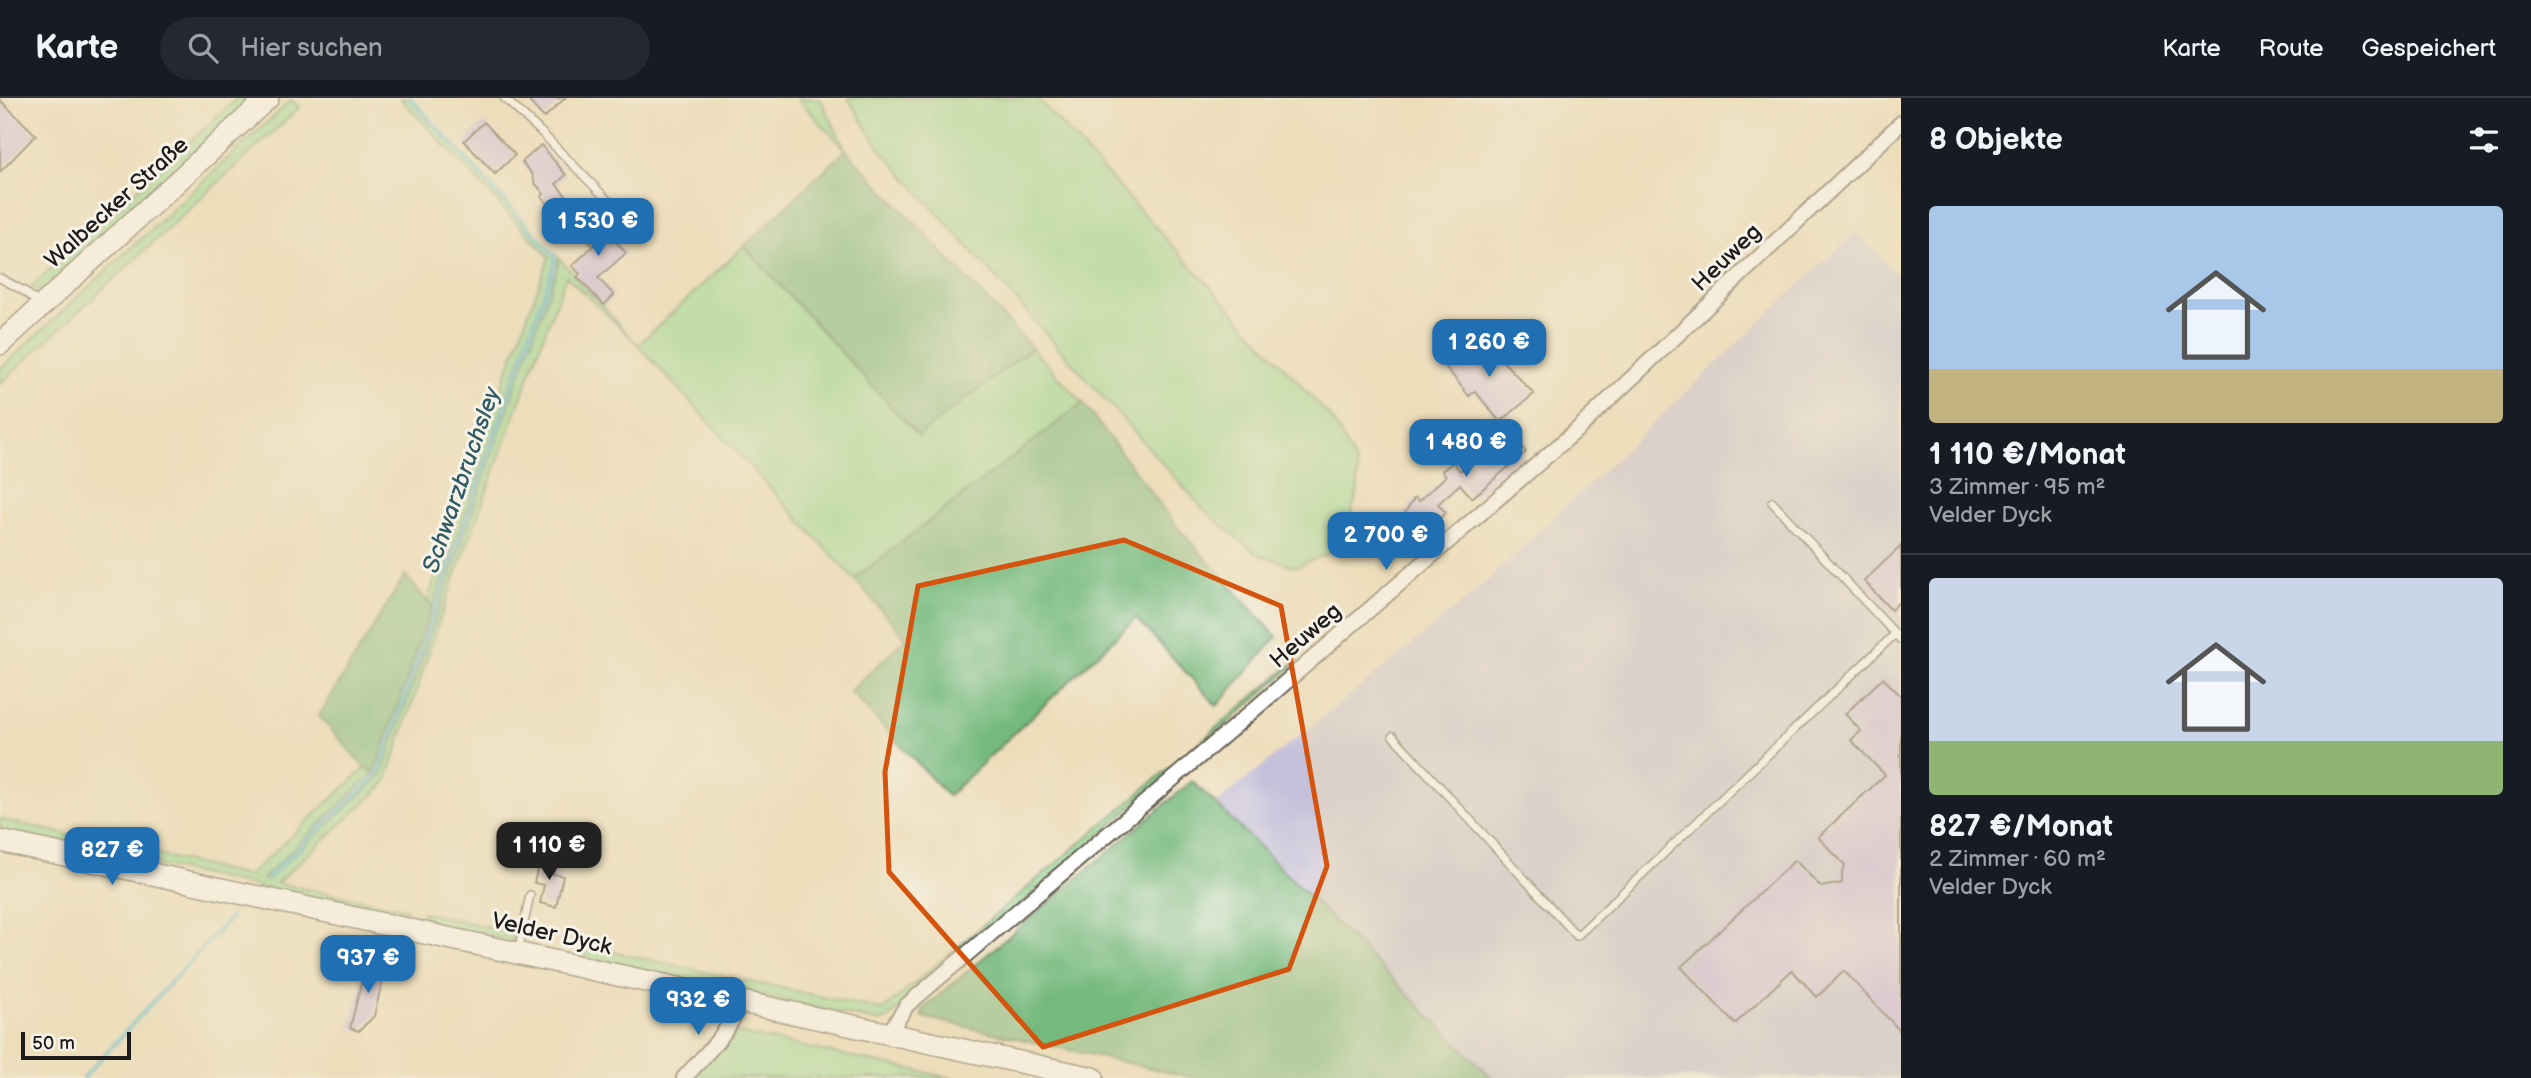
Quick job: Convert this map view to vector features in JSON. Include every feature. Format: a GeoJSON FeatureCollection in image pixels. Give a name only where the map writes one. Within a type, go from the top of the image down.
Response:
{"type":"FeatureCollection","features":[{"type":"Feature","properties":{"kind":"main road","name":"Walbecker Straße"},"geometry":{"type":"LineString","coordinates":[[0,344],[268,98]]}},
{"type":"Feature","properties":{"kind":"main road","name":"Velder Dyck"},"geometry":{"type":"LineString","coordinates":[[0,841],[1093,1078]]}},
{"type":"Feature","properties":{"kind":"street","name":"Heuweg"},"geometry":{"type":"LineString","coordinates":[[889,1033],[907,1005],[1578,429],[1901,123]]}},
{"type":"Feature","properties":{"kind":"street"},"geometry":{"type":"LineString","coordinates":[[684,1078],[719,1039],[736,1015],[740,1000]]}},
{"type":"Feature","properties":{"kind":"lane"},"geometry":{"type":"LineString","coordinates":[[504,98],[632,225]]}},
{"type":"Feature","properties":{"kind":"lane"},"geometry":{"type":"LineString","coordinates":[[0,278],[24,291],[41,306]]}},
{"type":"Feature","properties":{"kind":"lane"},"geometry":{"type":"LineString","coordinates":[[1393,736],[1577,936],[1898,637],[1772,502]]}},
{"type":"Feature","properties":{"kind":"lane"},"geometry":{"type":"LineString","coordinates":[[517,953],[530,895]]}},
{"type":"Feature","properties":{"kind":"highlighted area"},"geometry":{"type":"Polygon","coordinates":[[[1124,540],[1281,606],[1327,866],[1289,969],[1043,1047],[889,872],[885,772],[918,586],[1124,540]]]}},
{"type":"Feature","properties":{"kind":"shaded area"},"geometry":{"type":"Polygon","coordinates":[[[1856,231],[1901,279],[1901,1078],[1492,1078],[1216,804],[1471,596],[1856,231]]]}},
{"type":"Feature","properties":{"kind":"green space"},"geometry":{"type":"Polygon","coordinates":[[[237,98],[255,98],[46,291],[31,287],[237,98]]]}},
{"type":"Feature","properties":{"kind":"green space"},"geometry":{"type":"Polygon","coordinates":[[[400,98],[408,98],[553,255],[554,262],[432,607],[428,600],[456,511],[549,257],[400,98]]]}},
{"type":"Feature","properties":{"kind":"green space"},"geometry":{"type":"Polygon","coordinates":[[[797,98],[820,98],[846,150],[797,98]]]}},
{"type":"Feature","properties":{"kind":"green space"},"geometry":{"type":"Polygon","coordinates":[[[848,98],[1037,98],[1333,420],[1357,465],[1358,491],[1347,526],[1328,554],[1295,567],[1257,554],[1207,513],[880,149],[848,98]]]}},
{"type":"Feature","properties":{"kind":"green space"},"geometry":{"type":"Polygon","coordinates":[[[291,100],[300,107],[0,384],[0,369],[291,100]]]}},
{"type":"Feature","properties":{"kind":"green space"},"geometry":{"type":"Polygon","coordinates":[[[846,150],[1032,348],[918,436],[744,246],[846,150]]]}},
{"type":"Feature","properties":{"kind":"green space"},"geometry":{"type":"Polygon","coordinates":[[[744,246],[918,435],[1032,348],[1083,403],[854,579],[638,345],[744,246]]]}},
{"type":"Feature","properties":{"kind":"green space"},"geometry":{"type":"Polygon","coordinates":[[[558,257],[638,345],[566,276],[444,607],[386,783],[277,883],[407,909],[399,917],[152,864],[151,858],[155,854],[248,876],[365,768],[375,771],[262,879],[266,881],[381,776],[558,265],[558,257]]]}},
{"type":"Feature","properties":{"kind":"green space"},"geometry":{"type":"Polygon","coordinates":[[[1083,403],[1179,529],[1277,637],[1217,706],[1136,618],[948,796],[850,691],[906,638],[854,579],[1083,403]]]}},
{"type":"Feature","properties":{"kind":"green space"},"geometry":{"type":"Polygon","coordinates":[[[405,575],[432,607],[375,771],[365,768],[319,716],[405,575]]]}},
{"type":"Feature","properties":{"kind":"green space"},"geometry":{"type":"Polygon","coordinates":[[[1298,659],[1299,661],[888,1019],[880,1022],[588,959],[585,953],[586,946],[883,1010],[1298,659]]]}},
{"type":"Feature","properties":{"kind":"green space"},"geometry":{"type":"Polygon","coordinates":[[[1192,781],[1492,1078],[1194,1078],[922,1017],[923,1009],[1192,781]]]}},
{"type":"Feature","properties":{"kind":"green space"},"geometry":{"type":"Polygon","coordinates":[[[0,819],[145,852],[136,861],[0,833],[0,819]]]}},
{"type":"Feature","properties":{"kind":"green space"},"geometry":{"type":"Polygon","coordinates":[[[422,912],[518,933],[511,941],[426,923],[422,912]]]}},
{"type":"Feature","properties":{"kind":"green space"},"geometry":{"type":"Polygon","coordinates":[[[733,1032],[952,1078],[691,1078],[733,1032]]]}},
{"type":"Feature","properties":{"kind":"building"},"geometry":{"type":"Polygon","coordinates":[[[526,98],[565,98],[544,118],[526,98]]]}},
{"type":"Feature","properties":{"kind":"building"},"geometry":{"type":"Polygon","coordinates":[[[0,100],[36,135],[0,172],[0,100]]]}},
{"type":"Feature","properties":{"kind":"building"},"geometry":{"type":"Polygon","coordinates":[[[484,122],[515,155],[495,174],[464,141],[484,122]]]}},
{"type":"Feature","properties":{"kind":"building"},"geometry":{"type":"Polygon","coordinates":[[[541,145],[566,175],[556,184],[569,199],[555,212],[541,196],[544,194],[522,162],[541,145]]]}},
{"type":"Feature","properties":{"kind":"building"},"geometry":{"type":"Polygon","coordinates":[[[593,215],[626,253],[598,278],[614,295],[604,305],[577,277],[580,274],[572,266],[593,246],[578,229],[593,215]]]}},
{"type":"Feature","properties":{"kind":"building"},"geometry":{"type":"Polygon","coordinates":[[[1480,337],[1534,394],[1500,422],[1475,391],[1469,396],[1445,366],[1480,337]]]}},
{"type":"Feature","properties":{"kind":"building"},"geometry":{"type":"Polygon","coordinates":[[[1508,430],[1526,452],[1472,498],[1460,484],[1438,504],[1446,513],[1437,521],[1433,517],[1417,531],[1403,516],[1415,497],[1419,501],[1446,476],[1442,471],[1453,462],[1460,471],[1508,430]]]}},
{"type":"Feature","properties":{"kind":"building"},"geometry":{"type":"Polygon","coordinates":[[[1901,546],[1901,600],[1891,610],[1864,581],[1901,546]]]}},
{"type":"Feature","properties":{"kind":"building"},"geometry":{"type":"Polygon","coordinates":[[[1883,678],[1901,696],[1901,1032],[1844,971],[1817,997],[1792,970],[1735,1024],[1681,967],[1795,860],[1821,887],[1842,883],[1845,865],[1818,837],[1885,775],[1851,740],[1861,731],[1845,714],[1883,678]]]}},
{"type":"Feature","properties":{"kind":"building"},"geometry":{"type":"Polygon","coordinates":[[[540,858],[556,863],[553,874],[563,876],[556,907],[540,903],[544,885],[534,883],[540,858]]]}},
{"type":"Feature","properties":{"kind":"building"},"geometry":{"type":"Polygon","coordinates":[[[367,961],[386,966],[374,1016],[359,1031],[350,1028],[367,961]]]}},
{"type":"Feature","properties":{"kind":"waterway","name":"Schwarzbruchsley"},"geometry":{"type":"LineString","coordinates":[[267,878],[378,774],[555,263],[555,256],[410,98]]}},
{"type":"Feature","properties":{"kind":"waterway","name":"Schwarzbruchsley"},"geometry":{"type":"LineString","coordinates":[[83,1078],[231,917]]}}]}
